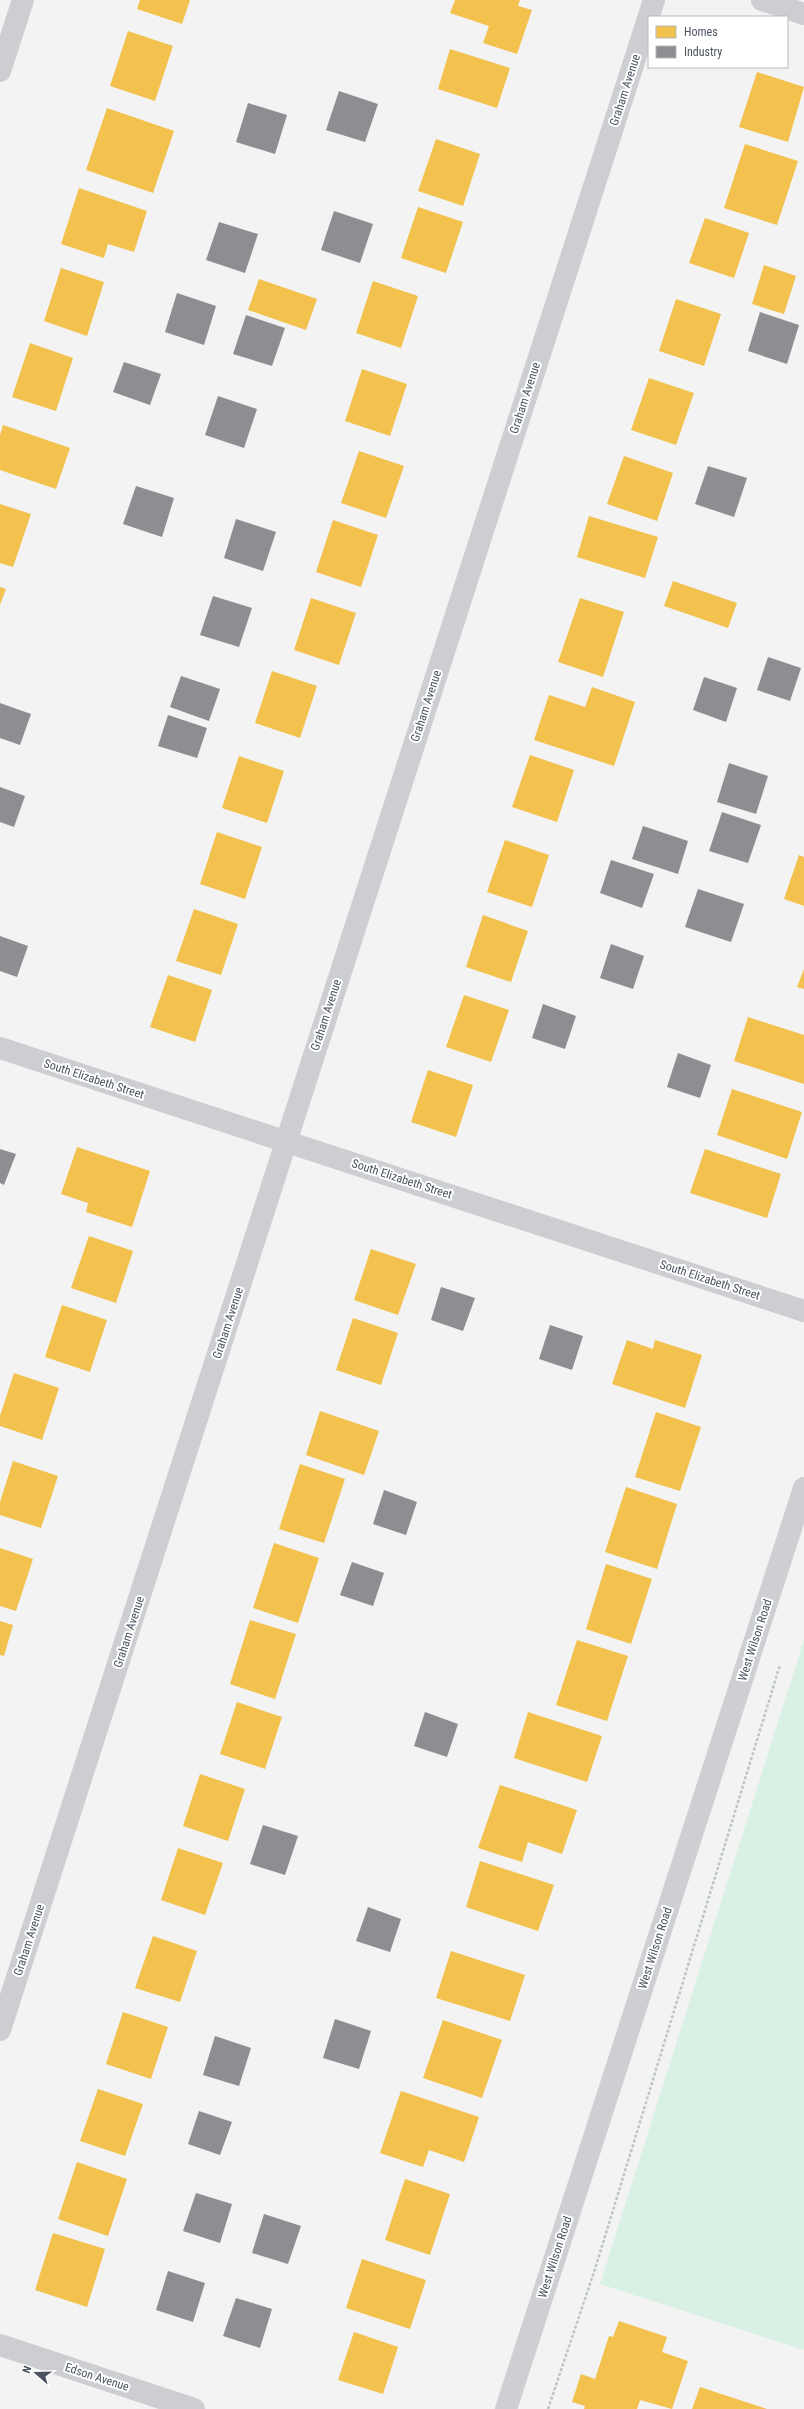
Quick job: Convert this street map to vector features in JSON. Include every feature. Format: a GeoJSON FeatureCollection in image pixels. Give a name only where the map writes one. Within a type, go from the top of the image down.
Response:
{"type":"FeatureCollection","features":[{"type":"Feature","properties":{"kind":"street"},"geometry":{"type":"LineString","coordinates":[[0,72],[23,0]]}},
{"type":"Feature","properties":{"kind":"street","name":"Graham Avenue"},"geometry":{"type":"LineString","coordinates":[[649,16],[654,0]]}},
{"type":"Feature","properties":{"kind":"street"},"geometry":{"type":"LineString","coordinates":[[762,0],[804,14]]}},
{"type":"Feature","properties":{"kind":"street","name":"Graham Avenue"},"geometry":{"type":"LineString","coordinates":[[0,2030],[102,1719],[285,1141],[648,19]]}},
{"type":"Feature","properties":{"kind":"street","name":"South Elizabeth Street"},"geometry":{"type":"LineString","coordinates":[[0,1048],[804,1311]]}},
{"type":"Feature","properties":{"kind":"street","name":"West Wilson Road"},"geometry":{"type":"LineString","coordinates":[[506,2409],[804,1488]]}},
{"type":"Feature","properties":{"kind":"street","name":"Edson Avenue"},"geometry":{"type":"LineString","coordinates":[[0,2345],[194,2409]]}},
{"type":"Feature","properties":{"kind":"path"},"geometry":{"type":"LineString","coordinates":[[548,2409],[597,2262],[781,1662]]}},
{"type":"Feature","properties":{"kind":"green space"},"geometry":{"type":"Polygon","coordinates":[[[804,1640],[804,2350],[600,2284],[804,1640]]]}},
{"type":"Feature","properties":{"kind":"building: Homes"},"geometry":{"type":"Polygon","coordinates":[[[140,0],[190,0],[182,24],[137,9],[140,0]]]}},
{"type":"Feature","properties":{"kind":"building: Homes"},"geometry":{"type":"Polygon","coordinates":[[[455,0],[520,0],[518,6],[532,10],[517,54],[483,43],[489,26],[450,13],[455,0]]]}},
{"type":"Feature","properties":{"kind":"building: Homes"},"geometry":{"type":"Polygon","coordinates":[[[128,31],[173,46],[155,101],[110,86],[128,31]]]}},
{"type":"Feature","properties":{"kind":"building: Homes"},"geometry":{"type":"Polygon","coordinates":[[[450,49],[510,68],[497,108],[438,89],[450,49]]]}},
{"type":"Feature","properties":{"kind":"building: Homes"},"geometry":{"type":"Polygon","coordinates":[[[757,72],[804,87],[788,142],[739,127],[757,72]]]}},
{"type":"Feature","properties":{"kind":"building: Homes"},"geometry":{"type":"Polygon","coordinates":[[[107,108],[174,131],[153,193],[86,170],[107,108]]]}},
{"type":"Feature","properties":{"kind":"building: Homes"},"geometry":{"type":"Polygon","coordinates":[[[436,139],[480,154],[463,206],[418,191],[436,139]]]}},
{"type":"Feature","properties":{"kind":"building: Homes"},"geometry":{"type":"Polygon","coordinates":[[[745,144],[798,161],[777,225],[724,208],[745,144]]]}},
{"type":"Feature","properties":{"kind":"building: Homes"},"geometry":{"type":"Polygon","coordinates":[[[79,188],[147,211],[134,252],[108,244],[104,258],[61,244],[79,188]]]}},
{"type":"Feature","properties":{"kind":"building: Homes"},"geometry":{"type":"Polygon","coordinates":[[[418,207],[463,222],[446,273],[401,258],[418,207]]]}},
{"type":"Feature","properties":{"kind":"building: Homes"},"geometry":{"type":"Polygon","coordinates":[[[705,218],[749,233],[734,278],[689,263],[705,218]]]}},
{"type":"Feature","properties":{"kind":"building: Homes"},"geometry":{"type":"Polygon","coordinates":[[[764,265],[796,276],[784,314],[752,304],[764,265]]]}},
{"type":"Feature","properties":{"kind":"building: Homes"},"geometry":{"type":"Polygon","coordinates":[[[61,268],[104,282],[87,336],[44,321],[61,268]]]}},
{"type":"Feature","properties":{"kind":"building: Homes"},"geometry":{"type":"Polygon","coordinates":[[[259,279],[317,299],[306,330],[248,310],[259,279]]]}},
{"type":"Feature","properties":{"kind":"building: Homes"},"geometry":{"type":"Polygon","coordinates":[[[373,281],[418,296],[401,348],[356,333],[373,281]]]}},
{"type":"Feature","properties":{"kind":"building: Homes"},"geometry":{"type":"Polygon","coordinates":[[[676,299],[721,314],[704,366],[659,351],[676,299]]]}},
{"type":"Feature","properties":{"kind":"building: Homes"},"geometry":{"type":"Polygon","coordinates":[[[30,343],[73,358],[56,411],[12,397],[30,343]]]}},
{"type":"Feature","properties":{"kind":"building: Homes"},"geometry":{"type":"Polygon","coordinates":[[[362,369],[407,384],[390,436],[345,421],[362,369]]]}},
{"type":"Feature","properties":{"kind":"building: Homes"},"geometry":{"type":"Polygon","coordinates":[[[649,378],[694,393],[676,445],[631,430],[649,378]]]}},
{"type":"Feature","properties":{"kind":"building: Homes"},"geometry":{"type":"Polygon","coordinates":[[[3,425],[70,448],[56,489],[0,470],[0,435],[3,425]]]}},
{"type":"Feature","properties":{"kind":"building: Homes"},"geometry":{"type":"Polygon","coordinates":[[[359,451],[404,466],[386,518],[341,503],[359,451]]]}},
{"type":"Feature","properties":{"kind":"building: Homes"},"geometry":{"type":"Polygon","coordinates":[[[624,456],[673,473],[657,521],[607,504],[624,456]]]}},
{"type":"Feature","properties":{"kind":"building: Homes"},"geometry":{"type":"Polygon","coordinates":[[[0,504],[31,514],[13,567],[0,563],[0,504]]]}},
{"type":"Feature","properties":{"kind":"building: Homes"},"geometry":{"type":"Polygon","coordinates":[[[589,516],[658,537],[645,578],[577,557],[589,516]]]}},
{"type":"Feature","properties":{"kind":"building: Homes"},"geometry":{"type":"Polygon","coordinates":[[[333,520],[378,535],[361,587],[316,572],[333,520]]]}},
{"type":"Feature","properties":{"kind":"building: Homes"},"geometry":{"type":"Polygon","coordinates":[[[673,581],[737,603],[728,628],[664,606],[673,581]]]}},
{"type":"Feature","properties":{"kind":"building: Homes"},"geometry":{"type":"Polygon","coordinates":[[[0,587],[6,589],[0,605],[0,587]]]}},
{"type":"Feature","properties":{"kind":"building: Homes"},"geometry":{"type":"Polygon","coordinates":[[[311,598],[356,613],[339,665],[294,650],[311,598]]]}},
{"type":"Feature","properties":{"kind":"building: Homes"},"geometry":{"type":"Polygon","coordinates":[[[580,598],[624,612],[603,677],[558,662],[580,598]]]}},
{"type":"Feature","properties":{"kind":"building: Homes"},"geometry":{"type":"Polygon","coordinates":[[[272,671],[317,686],[300,738],[255,723],[272,671]]]}},
{"type":"Feature","properties":{"kind":"building: Homes"},"geometry":{"type":"Polygon","coordinates":[[[592,687],[635,702],[614,766],[534,740],[549,695],[585,707],[592,687]]]}},
{"type":"Feature","properties":{"kind":"building: Homes"},"geometry":{"type":"Polygon","coordinates":[[[530,755],[574,770],[557,822],[512,807],[530,755]]]}},
{"type":"Feature","properties":{"kind":"building: Homes"},"geometry":{"type":"Polygon","coordinates":[[[239,756],[284,771],[267,823],[222,808],[239,756]]]}},
{"type":"Feature","properties":{"kind":"building: Homes"},"geometry":{"type":"Polygon","coordinates":[[[217,832],[262,847],[245,899],[200,884],[217,832]]]}},
{"type":"Feature","properties":{"kind":"building: Homes"},"geometry":{"type":"Polygon","coordinates":[[[505,840],[549,855],[532,907],[487,892],[505,840]]]}},
{"type":"Feature","properties":{"kind":"building: Homes"},"geometry":{"type":"Polygon","coordinates":[[[799,855],[804,857],[804,906],[784,899],[799,855]]]}},
{"type":"Feature","properties":{"kind":"building: Homes"},"geometry":{"type":"Polygon","coordinates":[[[194,909],[238,924],[221,975],[176,961],[194,909]]]}},
{"type":"Feature","properties":{"kind":"building: Homes"},"geometry":{"type":"Polygon","coordinates":[[[483,915],[528,931],[511,982],[466,967],[483,915]]]}},
{"type":"Feature","properties":{"kind":"building: Homes"},"geometry":{"type":"Polygon","coordinates":[[[804,969],[804,989],[797,987],[804,969]]]}},
{"type":"Feature","properties":{"kind":"building: Homes"},"geometry":{"type":"Polygon","coordinates":[[[168,975],[212,990],[195,1042],[150,1027],[168,975]]]}},
{"type":"Feature","properties":{"kind":"building: Homes"},"geometry":{"type":"Polygon","coordinates":[[[464,995],[509,1010],[491,1062],[446,1047],[464,995]]]}},
{"type":"Feature","properties":{"kind":"building: Homes"},"geometry":{"type":"Polygon","coordinates":[[[748,1017],[804,1035],[804,1084],[734,1061],[748,1017]]]}},
{"type":"Feature","properties":{"kind":"building: Homes"},"geometry":{"type":"Polygon","coordinates":[[[428,1070],[473,1085],[456,1137],[411,1122],[428,1070]]]}},
{"type":"Feature","properties":{"kind":"building: Homes"},"geometry":{"type":"Polygon","coordinates":[[[732,1089],[802,1112],[787,1159],[717,1135],[732,1089]]]}},
{"type":"Feature","properties":{"kind":"building: Homes"},"geometry":{"type":"Polygon","coordinates":[[[77,1147],[150,1171],[132,1227],[86,1212],[88,1203],[61,1194],[77,1147]]]}},
{"type":"Feature","properties":{"kind":"building: Homes"},"geometry":{"type":"Polygon","coordinates":[[[705,1149],[781,1174],[767,1218],[690,1193],[705,1149]]]}},
{"type":"Feature","properties":{"kind":"building: Homes"},"geometry":{"type":"Polygon","coordinates":[[[89,1236],[133,1251],[116,1303],[71,1288],[89,1236]]]}},
{"type":"Feature","properties":{"kind":"building: Homes"},"geometry":{"type":"Polygon","coordinates":[[[371,1249],[416,1264],[398,1315],[354,1300],[371,1249]]]}},
{"type":"Feature","properties":{"kind":"building: Homes"},"geometry":{"type":"Polygon","coordinates":[[[62,1305],[107,1320],[90,1372],[45,1357],[62,1305]]]}},
{"type":"Feature","properties":{"kind":"building: Homes"},"geometry":{"type":"Polygon","coordinates":[[[353,1318],[398,1333],[381,1385],[336,1370],[353,1318]]]}},
{"type":"Feature","properties":{"kind":"building: Homes"},"geometry":{"type":"Polygon","coordinates":[[[627,1340],[653,1349],[655,1340],[702,1355],[685,1408],[612,1384],[627,1340]]]}},
{"type":"Feature","properties":{"kind":"building: Homes"},"geometry":{"type":"Polygon","coordinates":[[[14,1373],[59,1388],[42,1440],[0,1426],[0,1416],[14,1373]]]}},
{"type":"Feature","properties":{"kind":"building: Homes"},"geometry":{"type":"Polygon","coordinates":[[[320,1411],[379,1431],[364,1475],[306,1455],[320,1411]]]}},
{"type":"Feature","properties":{"kind":"building: Homes"},"geometry":{"type":"Polygon","coordinates":[[[656,1412],[701,1427],[680,1491],[635,1477],[656,1412]]]}},
{"type":"Feature","properties":{"kind":"building: Homes"},"geometry":{"type":"Polygon","coordinates":[[[13,1461],[58,1476],[41,1528],[0,1515],[0,1502],[13,1461]]]}},
{"type":"Feature","properties":{"kind":"building: Homes"},"geometry":{"type":"Polygon","coordinates":[[[300,1464],[345,1479],[324,1543],[279,1529],[300,1464]]]}},
{"type":"Feature","properties":{"kind":"building: Homes"},"geometry":{"type":"Polygon","coordinates":[[[626,1487],[677,1504],[657,1569],[605,1552],[626,1487]]]}},
{"type":"Feature","properties":{"kind":"building: Homes"},"geometry":{"type":"Polygon","coordinates":[[[274,1543],[319,1558],[298,1623],[253,1608],[274,1543]]]}},
{"type":"Feature","properties":{"kind":"building: Homes"},"geometry":{"type":"Polygon","coordinates":[[[0,1548],[33,1559],[16,1611],[0,1606],[0,1548]]]}},
{"type":"Feature","properties":{"kind":"building: Homes"},"geometry":{"type":"Polygon","coordinates":[[[606,1564],[652,1579],[631,1644],[586,1629],[606,1564]]]}},
{"type":"Feature","properties":{"kind":"building: Homes"},"geometry":{"type":"Polygon","coordinates":[[[250,1620],[296,1634],[275,1699],[230,1684],[250,1620]]]}},
{"type":"Feature","properties":{"kind":"building: Homes"},"geometry":{"type":"Polygon","coordinates":[[[0,1621],[13,1625],[4,1656],[0,1655],[0,1621]]]}},
{"type":"Feature","properties":{"kind":"building: Homes"},"geometry":{"type":"Polygon","coordinates":[[[577,1640],[628,1656],[607,1721],[556,1705],[577,1640]]]}},
{"type":"Feature","properties":{"kind":"building: Homes"},"geometry":{"type":"Polygon","coordinates":[[[237,1702],[282,1717],[265,1769],[220,1754],[237,1702]]]}},
{"type":"Feature","properties":{"kind":"building: Homes"},"geometry":{"type":"Polygon","coordinates":[[[528,1712],[602,1736],[587,1782],[514,1758],[528,1712]]]}},
{"type":"Feature","properties":{"kind":"building: Homes"},"geometry":{"type":"Polygon","coordinates":[[[200,1774],[245,1789],[228,1841],[183,1826],[200,1774]]]}},
{"type":"Feature","properties":{"kind":"building: Homes"},"geometry":{"type":"Polygon","coordinates":[[[500,1785],[577,1810],[562,1854],[528,1842],[522,1862],[478,1848],[500,1785]]]}},
{"type":"Feature","properties":{"kind":"building: Homes"},"geometry":{"type":"Polygon","coordinates":[[[178,1848],[223,1863],[205,1915],[161,1900],[178,1848]]]}},
{"type":"Feature","properties":{"kind":"building: Homes"},"geometry":{"type":"Polygon","coordinates":[[[480,1861],[554,1885],[538,1931],[466,1907],[480,1861]]]}},
{"type":"Feature","properties":{"kind":"building: Homes"},"geometry":{"type":"Polygon","coordinates":[[[153,1936],[197,1951],[180,2002],[135,1988],[153,1936]]]}},
{"type":"Feature","properties":{"kind":"building: Homes"},"geometry":{"type":"Polygon","coordinates":[[[451,1951],[525,1975],[510,2021],[436,1998],[451,1951]]]}},
{"type":"Feature","properties":{"kind":"building: Homes"},"geometry":{"type":"Polygon","coordinates":[[[123,2012],[168,2027],[151,2079],[106,2064],[123,2012]]]}},
{"type":"Feature","properties":{"kind":"building: Homes"},"geometry":{"type":"Polygon","coordinates":[[[443,2020],[502,2040],[482,2098],[423,2078],[443,2020]]]}},
{"type":"Feature","properties":{"kind":"building: Homes"},"geometry":{"type":"Polygon","coordinates":[[[98,2089],[143,2104],[125,2156],[80,2141],[98,2089]]]}},
{"type":"Feature","properties":{"kind":"building: Homes"},"geometry":{"type":"Polygon","coordinates":[[[401,2091],[479,2117],[464,2162],[429,2150],[423,2167],[380,2153],[401,2091]]]}},
{"type":"Feature","properties":{"kind":"building: Homes"},"geometry":{"type":"Polygon","coordinates":[[[77,2162],[127,2179],[108,2236],[58,2219],[77,2162]]]}},
{"type":"Feature","properties":{"kind":"building: Homes"},"geometry":{"type":"Polygon","coordinates":[[[405,2179],[450,2194],[430,2255],[385,2240],[405,2179]]]}},
{"type":"Feature","properties":{"kind":"building: Homes"},"geometry":{"type":"Polygon","coordinates":[[[53,2233],[105,2249],[87,2307],[35,2290],[53,2233]]]}},
{"type":"Feature","properties":{"kind":"building: Homes"},"geometry":{"type":"Polygon","coordinates":[[[362,2259],[426,2280],[410,2329],[346,2308],[362,2259]]]}},
{"type":"Feature","properties":{"kind":"building: Homes"},"geometry":{"type":"Polygon","coordinates":[[[619,2321],[667,2337],[662,2352],[688,2361],[672,2409],[640,2400],[637,2409],[584,2409],[585,2406],[572,2402],[581,2374],[595,2379],[609,2336],[613,2337],[619,2321]]]}},
{"type":"Feature","properties":{"kind":"building: Homes"},"geometry":{"type":"Polygon","coordinates":[[[354,2332],[398,2347],[383,2394],[338,2380],[354,2332]]]}},
{"type":"Feature","properties":{"kind":"building: Homes"},"geometry":{"type":"Polygon","coordinates":[[[700,2387],[767,2409],[692,2409],[700,2387]]]}},
{"type":"Feature","properties":{"kind":"building: Industry"},"geometry":{"type":"Polygon","coordinates":[[[339,91],[378,104],[365,142],[326,130],[339,91]]]}},
{"type":"Feature","properties":{"kind":"building: Industry"},"geometry":{"type":"Polygon","coordinates":[[[248,103],[287,115],[275,154],[236,142],[248,103]]]}},
{"type":"Feature","properties":{"kind":"building: Industry"},"geometry":{"type":"Polygon","coordinates":[[[334,211],[373,224],[360,263],[321,250],[334,211]]]}},
{"type":"Feature","properties":{"kind":"building: Industry"},"geometry":{"type":"Polygon","coordinates":[[[219,222],[258,234],[245,273],[206,260],[219,222]]]}},
{"type":"Feature","properties":{"kind":"building: Industry"},"geometry":{"type":"Polygon","coordinates":[[[177,293],[216,306],[204,345],[165,332],[177,293]]]}},
{"type":"Feature","properties":{"kind":"building: Industry"},"geometry":{"type":"Polygon","coordinates":[[[760,312],[799,325],[787,364],[748,351],[760,312]]]}},
{"type":"Feature","properties":{"kind":"building: Industry"},"geometry":{"type":"Polygon","coordinates":[[[246,315],[285,328],[272,366],[233,354],[246,315]]]}},
{"type":"Feature","properties":{"kind":"building: Industry"},"geometry":{"type":"Polygon","coordinates":[[[124,362],[161,374],[150,405],[113,392],[124,362]]]}},
{"type":"Feature","properties":{"kind":"building: Industry"},"geometry":{"type":"Polygon","coordinates":[[[218,396],[257,409],[244,448],[205,435],[218,396]]]}},
{"type":"Feature","properties":{"kind":"building: Industry"},"geometry":{"type":"Polygon","coordinates":[[[708,466],[747,478],[734,517],[695,504],[708,466]]]}},
{"type":"Feature","properties":{"kind":"building: Industry"},"geometry":{"type":"Polygon","coordinates":[[[136,486],[174,498],[162,537],[123,524],[136,486]]]}},
{"type":"Feature","properties":{"kind":"building: Industry"},"geometry":{"type":"Polygon","coordinates":[[[236,519],[276,532],[263,571],[224,558],[236,519]]]}},
{"type":"Feature","properties":{"kind":"building: Industry"},"geometry":{"type":"Polygon","coordinates":[[[213,596],[252,608],[239,647],[200,635],[213,596]]]}},
{"type":"Feature","properties":{"kind":"building: Industry"},"geometry":{"type":"Polygon","coordinates":[[[768,657],[801,668],[790,701],[757,690],[768,657]]]}},
{"type":"Feature","properties":{"kind":"building: Industry"},"geometry":{"type":"Polygon","coordinates":[[[181,676],[220,689],[209,721],[170,707],[181,676]]]}},
{"type":"Feature","properties":{"kind":"building: Industry"},"geometry":{"type":"Polygon","coordinates":[[[704,677],[737,688],[726,722],[693,710],[704,677]]]}},
{"type":"Feature","properties":{"kind":"building: Industry"},"geometry":{"type":"Polygon","coordinates":[[[0,703],[31,714],[20,745],[0,738],[0,703]]]}},
{"type":"Feature","properties":{"kind":"building: Industry"},"geometry":{"type":"Polygon","coordinates":[[[168,715],[207,728],[197,758],[158,746],[168,715]]]}},
{"type":"Feature","properties":{"kind":"building: Industry"},"geometry":{"type":"Polygon","coordinates":[[[729,763],[768,776],[756,814],[717,802],[729,763]]]}},
{"type":"Feature","properties":{"kind":"building: Industry"},"geometry":{"type":"Polygon","coordinates":[[[0,787],[25,796],[14,827],[0,822],[0,787]]]}},
{"type":"Feature","properties":{"kind":"building: Industry"},"geometry":{"type":"Polygon","coordinates":[[[722,812],[761,825],[748,863],[709,851],[722,812]]]}},
{"type":"Feature","properties":{"kind":"building: Industry"},"geometry":{"type":"Polygon","coordinates":[[[643,826],[688,841],[678,874],[632,859],[643,826]]]}},
{"type":"Feature","properties":{"kind":"building: Industry"},"geometry":{"type":"Polygon","coordinates":[[[611,860],[654,874],[642,908],[600,893],[611,860]]]}},
{"type":"Feature","properties":{"kind":"building: Industry"},"geometry":{"type":"Polygon","coordinates":[[[698,889],[744,904],[731,942],[685,927],[698,889]]]}},
{"type":"Feature","properties":{"kind":"building: Industry"},"geometry":{"type":"Polygon","coordinates":[[[0,936],[28,946],[17,977],[0,971],[0,936]]]}},
{"type":"Feature","properties":{"kind":"building: Industry"},"geometry":{"type":"Polygon","coordinates":[[[611,944],[644,956],[633,989],[600,978],[611,944]]]}},
{"type":"Feature","properties":{"kind":"building: Industry"},"geometry":{"type":"Polygon","coordinates":[[[543,1004],[576,1016],[565,1049],[532,1038],[543,1004]]]}},
{"type":"Feature","properties":{"kind":"building: Industry"},"geometry":{"type":"Polygon","coordinates":[[[678,1053],[711,1065],[700,1098],[667,1087],[678,1053]]]}},
{"type":"Feature","properties":{"kind":"building: Industry"},"geometry":{"type":"Polygon","coordinates":[[[0,1149],[16,1154],[4,1185],[0,1183],[0,1149]]]}},
{"type":"Feature","properties":{"kind":"building: Industry"},"geometry":{"type":"Polygon","coordinates":[[[441,1287],[475,1298],[463,1331],[431,1320],[441,1287]]]}},
{"type":"Feature","properties":{"kind":"building: Industry"},"geometry":{"type":"Polygon","coordinates":[[[550,1325],[583,1336],[572,1370],[539,1359],[550,1325]]]}},
{"type":"Feature","properties":{"kind":"building: Industry"},"geometry":{"type":"Polygon","coordinates":[[[384,1490],[417,1502],[406,1535],[373,1524],[384,1490]]]}},
{"type":"Feature","properties":{"kind":"building: Industry"},"geometry":{"type":"Polygon","coordinates":[[[352,1562],[384,1573],[373,1606],[340,1595],[352,1562]]]}},
{"type":"Feature","properties":{"kind":"building: Industry"},"geometry":{"type":"Polygon","coordinates":[[[425,1712],[458,1724],[447,1757],[414,1746],[425,1712]]]}},
{"type":"Feature","properties":{"kind":"building: Industry"},"geometry":{"type":"Polygon","coordinates":[[[263,1825],[298,1836],[285,1875],[250,1864],[263,1825]]]}},
{"type":"Feature","properties":{"kind":"building: Industry"},"geometry":{"type":"Polygon","coordinates":[[[368,1907],[401,1919],[390,1952],[356,1941],[368,1907]]]}},
{"type":"Feature","properties":{"kind":"building: Industry"},"geometry":{"type":"Polygon","coordinates":[[[335,2019],[371,2031],[359,2069],[323,2058],[335,2019]]]}},
{"type":"Feature","properties":{"kind":"building: Industry"},"geometry":{"type":"Polygon","coordinates":[[[215,2036],[251,2048],[239,2086],[203,2075],[215,2036]]]}},
{"type":"Feature","properties":{"kind":"building: Industry"},"geometry":{"type":"Polygon","coordinates":[[[199,2111],[232,2122],[220,2155],[188,2144],[199,2111]]]}},
{"type":"Feature","properties":{"kind":"building: Industry"},"geometry":{"type":"Polygon","coordinates":[[[196,2193],[232,2204],[220,2243],[183,2231],[196,2193]]]}},
{"type":"Feature","properties":{"kind":"building: Industry"},"geometry":{"type":"Polygon","coordinates":[[[264,2214],[301,2226],[288,2264],[252,2253],[264,2214]]]}},
{"type":"Feature","properties":{"kind":"building: Industry"},"geometry":{"type":"Polygon","coordinates":[[[168,2271],[205,2283],[193,2322],[156,2310],[168,2271]]]}},
{"type":"Feature","properties":{"kind":"building: Industry"},"geometry":{"type":"Polygon","coordinates":[[[236,2298],[272,2309],[260,2348],[223,2336],[236,2298]]]}}]}
